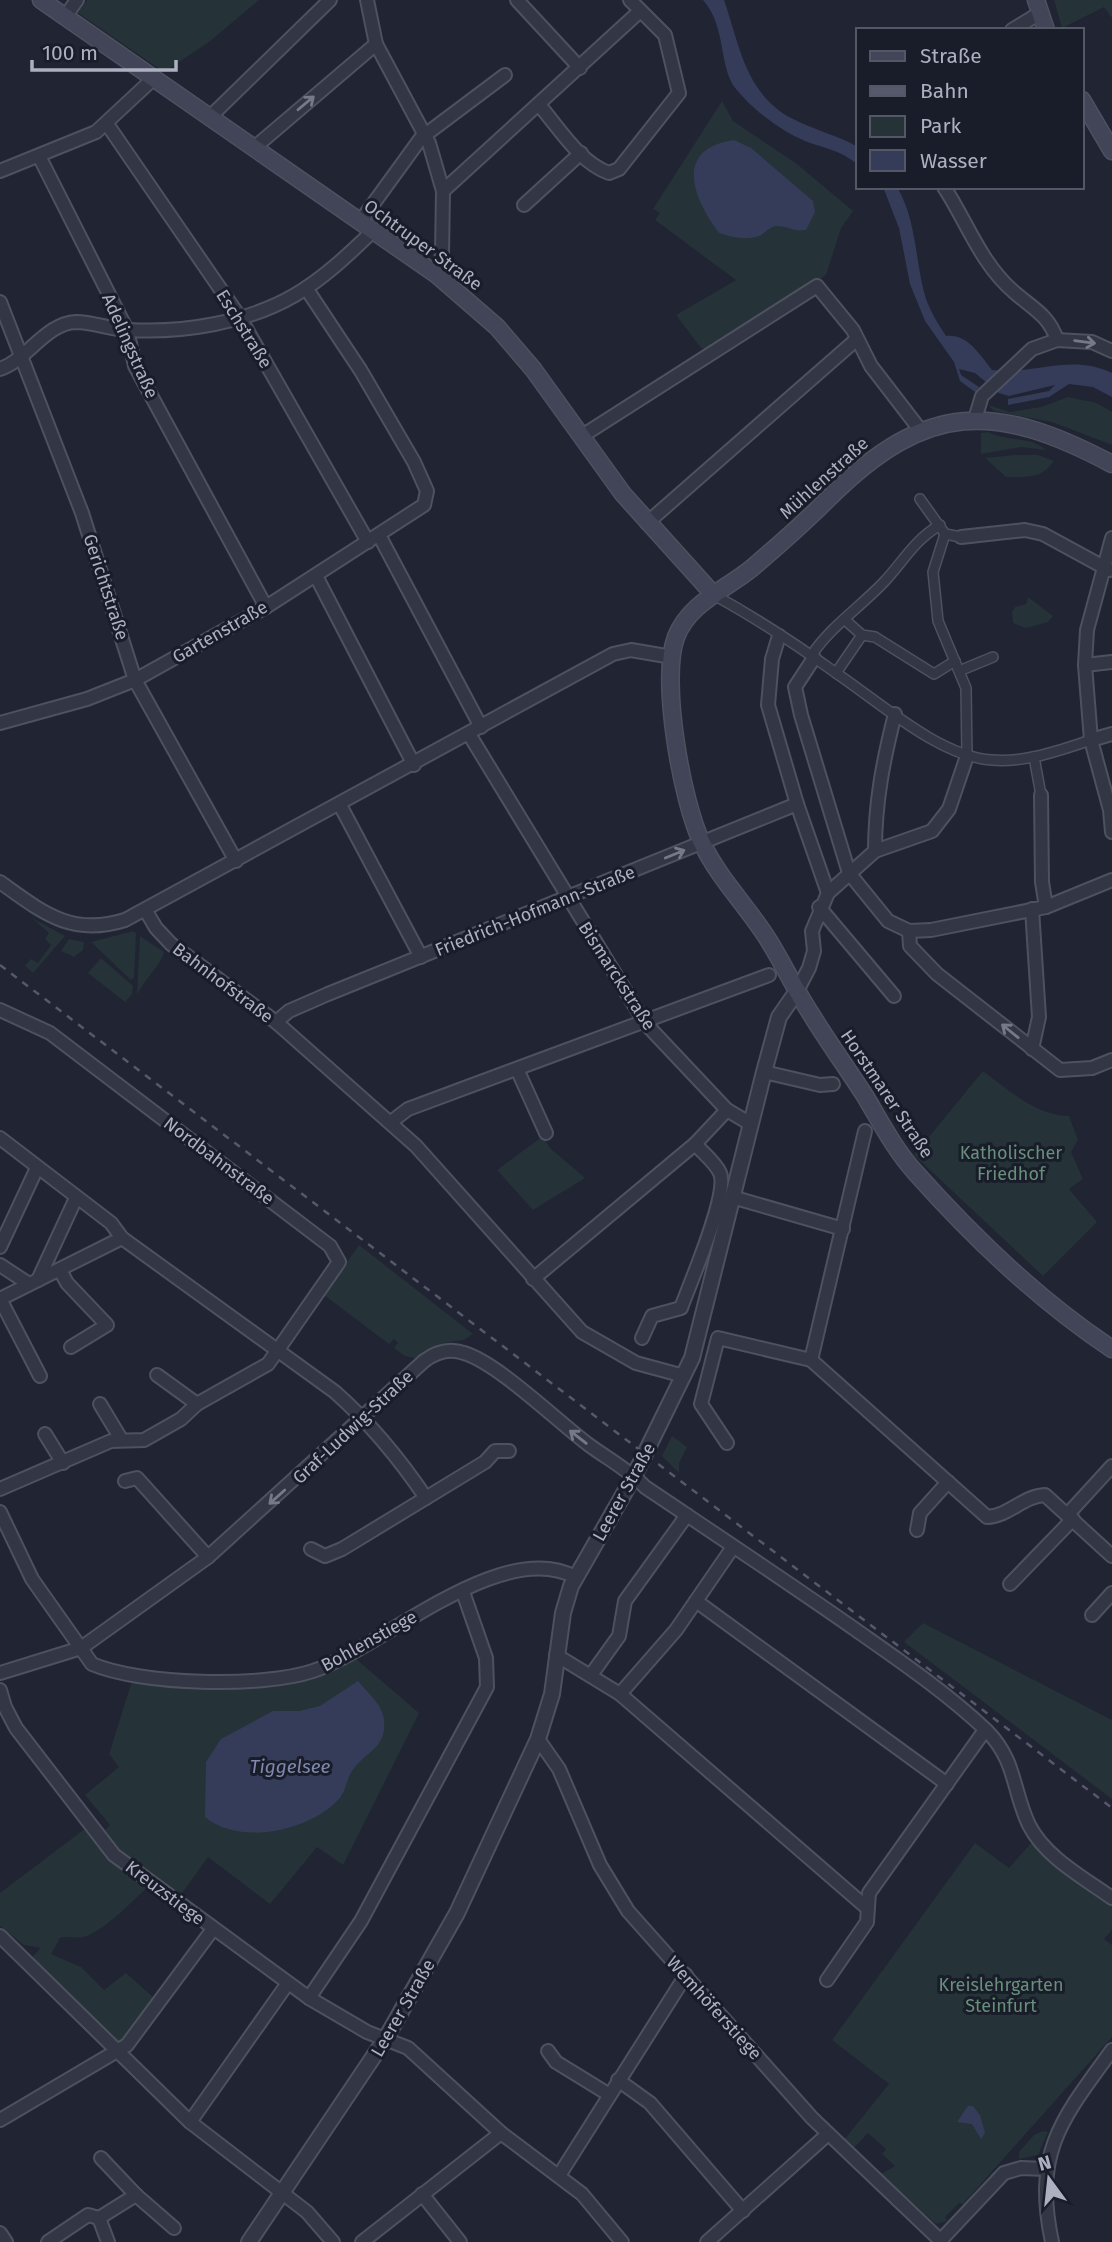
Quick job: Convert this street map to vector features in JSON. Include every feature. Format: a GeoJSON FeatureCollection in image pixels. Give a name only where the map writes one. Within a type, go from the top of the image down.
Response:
{"type":"FeatureCollection","features":[{"type":"Feature","properties":{"kind":"main road","name":"Ochtruper Straße"},"geometry":{"type":"LineString","coordinates":[[41,0],[437,275],[497,327],[533,369],[647,523],[714,595]]}},
{"type":"Feature","properties":{"kind":"main road"},"geometry":{"type":"LineString","coordinates":[[1038,7],[1045,28]]}},
{"type":"Feature","properties":{"kind":"main road"},"geometry":{"type":"LineString","coordinates":[[1084,103],[1112,152]]}},
{"type":"Feature","properties":{"kind":"main road","name":"Mühlenstraße"},"geometry":{"type":"LineString","coordinates":[[702,843],[691,816],[679,759],[671,682],[672,657],[677,635],[691,612],[760,561],[878,454],[921,431],[975,419],[1028,426],[1112,464]]}},
{"type":"Feature","properties":{"kind":"main road","name":"Horstmarer Straße"},"geometry":{"type":"LineString","coordinates":[[702,843],[720,875],[770,942],[797,991],[912,1169],[1039,1293],[1112,1349]]}},
{"type":"Feature","properties":{"kind":"street"},"geometry":{"type":"LineString","coordinates":[[65,17],[77,0]]}},
{"type":"Feature","properties":{"kind":"street"},"geometry":{"type":"LineString","coordinates":[[211,117],[330,0]]}},
{"type":"Feature","properties":{"kind":"street"},"geometry":{"type":"LineString","coordinates":[[368,0],[376,44],[425,135],[443,191],[442,254],[437,275]]}},
{"type":"Feature","properties":{"kind":"street"},"geometry":{"type":"LineString","coordinates":[[517,0],[580,68]]}},
{"type":"Feature","properties":{"kind":"street"},"geometry":{"type":"LineString","coordinates":[[540,106],[581,153],[600,170],[609,173],[619,169],[679,93],[665,34],[650,17],[639,12],[630,0]]}},
{"type":"Feature","properties":{"kind":"street"},"geometry":{"type":"LineString","coordinates":[[1014,28],[1038,7]]}},
{"type":"Feature","properties":{"kind":"street"},"geometry":{"type":"LineString","coordinates":[[443,191],[540,106],[639,12]]}},
{"type":"Feature","properties":{"kind":"street"},"geometry":{"type":"LineString","coordinates":[[254,148],[376,44]]}},
{"type":"Feature","properties":{"kind":"street"},"geometry":{"type":"LineString","coordinates":[[0,369],[23,356],[48,334],[74,322],[127,330],[176,330],[278,304],[306,288],[367,227],[425,135],[505,75]]}},
{"type":"Feature","properties":{"kind":"street"},"geometry":{"type":"LineString","coordinates":[[0,170],[85,139],[107,124],[153,78]]}},
{"type":"Feature","properties":{"kind":"street","name":"Eschstraße"},"geometry":{"type":"LineString","coordinates":[[107,124],[239,316],[374,538],[481,727]]}},
{"type":"Feature","properties":{"kind":"street"},"geometry":{"type":"LineString","coordinates":[[524,205],[581,153]]}},
{"type":"Feature","properties":{"kind":"street","name":"Adelingstraße"},"geometry":{"type":"LineString","coordinates":[[39,156],[127,330],[135,366],[266,607]]}},
{"type":"Feature","properties":{"kind":"street"},"geometry":{"type":"LineString","coordinates":[[945,189],[995,272],[1014,293],[1043,313],[1057,340]]}},
{"type":"Feature","properties":{"kind":"street"},"geometry":{"type":"LineString","coordinates":[[582,436],[817,286],[858,339],[871,366],[921,431]]}},
{"type":"Feature","properties":{"kind":"street","name":"Gartenstraße"},"geometry":{"type":"LineString","coordinates":[[0,723],[87,699],[135,680],[266,607],[424,505],[427,491],[414,462],[361,371],[306,288]]}},
{"type":"Feature","properties":{"kind":"street","name":"Gerichtstraße"},"geometry":{"type":"LineString","coordinates":[[0,302],[82,513],[135,680],[236,861]]}},
{"type":"Feature","properties":{"kind":"street"},"geometry":{"type":"LineString","coordinates":[[647,523],[858,339]]}},
{"type":"Feature","properties":{"kind":"street"},"geometry":{"type":"LineString","coordinates":[[975,419],[982,396],[1032,349],[1057,340],[1092,342],[1112,351]]}},
{"type":"Feature","properties":{"kind":"street"},"geometry":{"type":"LineString","coordinates":[[920,499],[942,530],[961,537],[1025,530],[1042,534],[1109,570]]}},
{"type":"Feature","properties":{"kind":"street"},"geometry":{"type":"LineString","coordinates":[[942,530],[918,540],[885,582],[824,636],[796,687],[801,715],[849,873],[888,921],[909,930],[932,930],[1046,907],[1112,880]]}},
{"type":"Feature","properties":{"kind":"street"},"geometry":{"type":"LineString","coordinates":[[942,530],[933,572],[938,621],[966,688],[967,757]]}},
{"type":"Feature","properties":{"kind":"street"},"geometry":{"type":"LineString","coordinates":[[1112,538],[1109,570],[1087,630],[1085,665],[1091,740],[1111,809],[1112,832]]}},
{"type":"Feature","properties":{"kind":"street"},"geometry":{"type":"LineString","coordinates":[[316,576],[414,765]]}},
{"type":"Feature","properties":{"kind":"street"},"geometry":{"type":"LineString","coordinates":[[714,595],[895,714],[967,757],[994,761],[1034,757],[1112,734]]}},
{"type":"Feature","properties":{"kind":"street"},"geometry":{"type":"LineString","coordinates":[[845,620],[862,635],[875,637],[934,674],[955,661]]}},
{"type":"Feature","properties":{"kind":"street"},"geometry":{"type":"LineString","coordinates":[[836,673],[862,635]]}},
{"type":"Feature","properties":{"kind":"street"},"geometry":{"type":"LineString","coordinates":[[779,636],[772,659],[768,705],[797,804],[828,893]]}},
{"type":"Feature","properties":{"kind":"street"},"geometry":{"type":"LineString","coordinates":[[0,883],[54,919],[69,924],[106,925],[146,911],[613,653],[640,651],[672,657]]}},
{"type":"Feature","properties":{"kind":"street"},"geometry":{"type":"LineString","coordinates":[[960,671],[993,657]]}},
{"type":"Feature","properties":{"kind":"street"},"geometry":{"type":"LineString","coordinates":[[1085,665],[1112,662]]}},
{"type":"Feature","properties":{"kind":"street"},"geometry":{"type":"LineString","coordinates":[[875,851],[875,807],[881,768],[895,714]]}},
{"type":"Feature","properties":{"kind":"street","name":"Bismarckstraße"},"geometry":{"type":"LineString","coordinates":[[469,734],[645,1023],[727,1110],[749,1123]]}},
{"type":"Feature","properties":{"kind":"street","name":"Leerer Straße"},"geometry":{"type":"LineString","coordinates":[[249,2242],[386,2038],[457,1913],[538,1739],[552,1695],[562,1613],[575,1577],[634,1476],[684,1376],[701,1332],[749,1123],[779,1017],[797,991],[814,951],[812,931],[819,907],[828,893],[875,851],[932,831],[942,821],[967,757]]}},
{"type":"Feature","properties":{"kind":"street"},"geometry":{"type":"LineString","coordinates":[[1034,757],[1041,795],[1042,882],[1046,907]]}},
{"type":"Feature","properties":{"kind":"street","name":"Friedrich-Hofmann-Straße"},"geometry":{"type":"LineString","coordinates":[[276,1022],[289,1011],[797,804]]}},
{"type":"Feature","properties":{"kind":"street"},"geometry":{"type":"LineString","coordinates":[[340,805],[421,957]]}},
{"type":"Feature","properties":{"kind":"street"},"geometry":{"type":"LineString","coordinates":[[819,907],[894,996]]}},
{"type":"Feature","properties":{"kind":"street"},"geometry":{"type":"LineString","coordinates":[[1032,909],[1039,1017],[1032,1049]]}},
{"type":"Feature","properties":{"kind":"street","name":"Bahnhofstraße"},"geometry":{"type":"LineString","coordinates":[[146,911],[156,928],[171,944],[276,1022],[391,1122],[430,1160],[568,1319],[592,1340],[636,1363],[684,1376]]}},
{"type":"Feature","properties":{"kind":"street"},"geometry":{"type":"LineString","coordinates":[[909,930],[910,946],[937,974],[1060,1070],[1093,1068],[1112,1060]]}},
{"type":"Feature","properties":{"kind":"street"},"geometry":{"type":"LineString","coordinates":[[391,1122],[408,1109],[769,975]]}},
{"type":"Feature","properties":{"kind":"street","name":"Nordbahnstraße"},"geometry":{"type":"LineString","coordinates":[[0,1010],[50,1033],[336,1251],[339,1257],[337,1266],[268,1364],[197,1404],[181,1419],[144,1440],[121,1439],[0,1489]]}},
{"type":"Feature","properties":{"kind":"street"},"geometry":{"type":"LineString","coordinates":[[517,1069],[546,1133]]}},
{"type":"Feature","properties":{"kind":"street"},"geometry":{"type":"LineString","coordinates":[[764,1072],[820,1085],[833,1084]]}},
{"type":"Feature","properties":{"kind":"street"},"geometry":{"type":"LineString","coordinates":[[533,1279],[695,1144],[727,1110]]}},
{"type":"Feature","properties":{"kind":"street"},"geometry":{"type":"LineString","coordinates":[[811,1360],[865,1131]]}},
{"type":"Feature","properties":{"kind":"street"},"geometry":{"type":"LineString","coordinates":[[0,1138],[111,1223],[122,1238],[278,1351],[364,1418],[398,1456],[426,1499]]}},
{"type":"Feature","properties":{"kind":"street"},"geometry":{"type":"LineString","coordinates":[[642,1338],[652,1316],[681,1308],[718,1206],[722,1185],[720,1174],[695,1144]]}},
{"type":"Feature","properties":{"kind":"street"},"geometry":{"type":"LineString","coordinates":[[0,1247],[37,1168]]}},
{"type":"Feature","properties":{"kind":"street"},"geometry":{"type":"LineString","coordinates":[[732,1197],[843,1228]]}},
{"type":"Feature","properties":{"kind":"street"},"geometry":{"type":"LineString","coordinates":[[33,1282],[76,1198]]}},
{"type":"Feature","properties":{"kind":"street"},"geometry":{"type":"LineString","coordinates":[[40,1376],[0,1299],[122,1238]]}},
{"type":"Feature","properties":{"kind":"street"},"geometry":{"type":"LineString","coordinates":[[0,1265],[33,1282]]}},
{"type":"Feature","properties":{"kind":"street"},"geometry":{"type":"LineString","coordinates":[[60,1270],[67,1283],[107,1325],[71,1347]]}},
{"type":"Feature","properties":{"kind":"street"},"geometry":{"type":"LineString","coordinates":[[727,1443],[701,1404],[718,1338],[811,1360],[987,1517],[1000,1516],[1032,1496],[1045,1494],[1112,1556]]}},
{"type":"Feature","properties":{"kind":"street","name":"Graf-Ludwig-Straße"},"geometry":{"type":"LineString","coordinates":[[0,1673],[81,1648],[208,1557],[430,1357],[443,1351],[456,1351],[471,1355],[634,1476],[645,1487],[901,1662],[985,1730],[1010,1762],[1022,1806],[1034,1834],[1049,1851],[1112,1898]]}},
{"type":"Feature","properties":{"kind":"street"},"geometry":{"type":"LineString","coordinates":[[157,1374],[197,1404]]}},
{"type":"Feature","properties":{"kind":"street"},"geometry":{"type":"LineString","coordinates":[[100,1404],[121,1439]]}},
{"type":"Feature","properties":{"kind":"street"},"geometry":{"type":"LineString","coordinates":[[45,1434],[63,1463]]}},
{"type":"Feature","properties":{"kind":"street"},"geometry":{"type":"LineString","coordinates":[[311,1549],[325,1556],[342,1549],[485,1462],[495,1451],[509,1451]]}},
{"type":"Feature","properties":{"kind":"street"},"geometry":{"type":"LineString","coordinates":[[1010,1584],[1071,1517],[1112,1466]]}},
{"type":"Feature","properties":{"kind":"street"},"geometry":{"type":"LineString","coordinates":[[125,1481],[137,1478],[208,1557]]}},
{"type":"Feature","properties":{"kind":"street"},"geometry":{"type":"LineString","coordinates":[[917,1530],[920,1513],[948,1482]]}},
{"type":"Feature","properties":{"kind":"street","name":"Bohlenstiege"},"geometry":{"type":"LineString","coordinates":[[0,1512],[32,1579],[92,1664],[141,1676],[217,1681],[295,1675],[330,1664],[390,1628],[463,1592],[528,1567],[552,1568],[575,1577]]}},
{"type":"Feature","properties":{"kind":"street"},"geometry":{"type":"LineString","coordinates":[[591,1675],[620,1636],[625,1601],[687,1515]]}},
{"type":"Feature","properties":{"kind":"street"},"geometry":{"type":"LineString","coordinates":[[621,1694],[677,1630],[733,1546]]}},
{"type":"Feature","properties":{"kind":"street"},"geometry":{"type":"LineString","coordinates":[[309,1998],[361,1921],[486,1687],[486,1658],[463,1592]]}},
{"type":"Feature","properties":{"kind":"street"},"geometry":{"type":"LineString","coordinates":[[1092,1615],[1112,1593]]}},
{"type":"Feature","properties":{"kind":"street"},"geometry":{"type":"LineString","coordinates":[[696,1601],[947,1784]]}},
{"type":"Feature","properties":{"kind":"street"},"geometry":{"type":"LineString","coordinates":[[556,1655],[621,1694],[866,1908],[869,1914],[867,1922],[827,1980]]}},
{"type":"Feature","properties":{"kind":"street","name":"Kreuzstiege"},"geometry":{"type":"LineString","coordinates":[[0,1690],[16,1728],[114,1854],[309,1998],[367,2032],[408,2048],[501,2133],[560,2174],[582,2194],[622,2242]]}},
{"type":"Feature","properties":{"kind":"street"},"geometry":{"type":"LineString","coordinates":[[866,1908],[869,1893],[985,1730]]}},
{"type":"Feature","properties":{"kind":"street","name":"Wemhöferstiege"},"geometry":{"type":"LineString","coordinates":[[538,1739],[559,1769],[592,1847],[621,1901],[828,2134],[940,2241]]}},
{"type":"Feature","properties":{"kind":"street"},"geometry":{"type":"LineString","coordinates":[[0,2120],[127,2045],[213,1929]]}},
{"type":"Feature","properties":{"kind":"street"},"geometry":{"type":"LineString","coordinates":[[0,1936],[190,2122],[307,2212],[333,2242]]}},
{"type":"Feature","properties":{"kind":"street"},"geometry":{"type":"LineString","coordinates":[[560,2174],[685,1975]]}},
{"type":"Feature","properties":{"kind":"street"},"geometry":{"type":"LineString","coordinates":[[190,2122],[288,1983]]}},
{"type":"Feature","properties":{"kind":"street"},"geometry":{"type":"LineString","coordinates":[[1052,2242],[1045,2199],[1046,2169],[1058,2129],[1112,2050]]}},
{"type":"Feature","properties":{"kind":"street"},"geometry":{"type":"LineString","coordinates":[[548,2051],[556,2062],[608,2094]]}},
{"type":"Feature","properties":{"kind":"street"},"geometry":{"type":"LineString","coordinates":[[618,2080],[650,2103],[743,2211]]}},
{"type":"Feature","properties":{"kind":"street"},"geometry":{"type":"LineString","coordinates":[[362,2242],[501,2133]]}},
{"type":"Feature","properties":{"kind":"street"},"geometry":{"type":"LineString","coordinates":[[707,2242],[828,2134]]}},
{"type":"Feature","properties":{"kind":"street"},"geometry":{"type":"LineString","coordinates":[[101,2158],[135,2195],[174,2228]]}},
{"type":"Feature","properties":{"kind":"street"},"geometry":{"type":"LineString","coordinates":[[940,2241],[1004,2173],[1021,2168],[1046,2169]]}},
{"type":"Feature","properties":{"kind":"street"},"geometry":{"type":"LineString","coordinates":[[422,2194],[460,2242]]}},
{"type":"Feature","properties":{"kind":"street"},"geometry":{"type":"LineString","coordinates":[[48,2242],[89,2215],[99,2218],[135,2195]]}},
{"type":"Feature","properties":{"kind":"street"},"geometry":{"type":"LineString","coordinates":[[99,2218],[108,2242]]}},
{"type":"Feature","properties":{"kind":"street"},"geometry":{"type":"LineString","coordinates":[[0,2233],[6,2242]]}},
{"type":"Feature","properties":{"kind":"green space"},"geometry":{"type":"Polygon","coordinates":[[[87,0],[259,0],[209,42],[164,72],[78,13],[87,0]]]}},
{"type":"Feature","properties":{"kind":"green space"},"geometry":{"type":"Polygon","coordinates":[[[1054,0],[1112,0],[1112,18],[1104,7],[1062,28],[1054,0]]]}},
{"type":"Feature","properties":{"kind":"green space"},"geometry":{"type":"Polygon","coordinates":[[[722,101],[733,121],[797,164],[853,211],[841,228],[826,275],[711,351],[701,348],[676,315],[736,280],[655,220],[660,213],[653,209],[722,101]]]}},
{"type":"Feature","properties":{"kind":"green space"},"geometry":{"type":"Polygon","coordinates":[[[1068,397],[1097,403],[1112,412],[1112,445],[1052,422],[994,411],[988,405],[1010,412],[1041,407],[1068,397]]]}},
{"type":"Feature","properties":{"kind":"green space"},"geometry":{"type":"Polygon","coordinates":[[[988,432],[1033,442],[1046,450],[1021,447],[981,454],[981,433],[988,432]]]}},
{"type":"Feature","properties":{"kind":"green space"},"geometry":{"type":"Polygon","coordinates":[[[1038,455],[1054,461],[1039,474],[1006,477],[985,458],[1038,455]]]}},
{"type":"Feature","properties":{"kind":"green space"},"geometry":{"type":"Polygon","coordinates":[[[1028,597],[1053,616],[1048,622],[1026,628],[1013,623],[1012,612],[1015,607],[1026,604],[1028,597]]]}},
{"type":"Feature","properties":{"kind":"green space"},"geometry":{"type":"Polygon","coordinates":[[[32,918],[65,936],[33,973],[25,966],[31,959],[38,963],[51,945],[45,939],[49,933],[32,918]]]}},
{"type":"Feature","properties":{"kind":"green space"},"geometry":{"type":"Polygon","coordinates":[[[133,931],[136,933],[134,978],[131,980],[91,942],[133,931]]]}},
{"type":"Feature","properties":{"kind":"green space"},"geometry":{"type":"Polygon","coordinates":[[[140,936],[164,952],[137,995],[140,936]]]}},
{"type":"Feature","properties":{"kind":"green space"},"geometry":{"type":"Polygon","coordinates":[[[69,939],[84,942],[83,950],[74,957],[61,951],[69,939]]]}},
{"type":"Feature","properties":{"kind":"green space"},"geometry":{"type":"Polygon","coordinates":[[[101,958],[133,986],[132,994],[125,1002],[88,973],[101,958]]]}},
{"type":"Feature","properties":{"kind":"green space","name":"Katholischer Friedhof"},"geometry":{"type":"Polygon","coordinates":[[[983,1071],[1034,1106],[1057,1115],[1069,1116],[1078,1140],[1071,1152],[1083,1179],[1069,1189],[1097,1222],[1043,1276],[914,1155],[983,1071]]]}},
{"type":"Feature","properties":{"kind":"green space"},"geometry":{"type":"Polygon","coordinates":[[[543,1136],[550,1148],[585,1178],[533,1210],[497,1170],[543,1136]]]}},
{"type":"Feature","properties":{"kind":"green space"},"geometry":{"type":"Polygon","coordinates":[[[359,1245],[473,1334],[464,1340],[443,1343],[418,1359],[405,1356],[394,1348],[398,1343],[394,1339],[389,1344],[324,1295],[359,1245]]]}},
{"type":"Feature","properties":{"kind":"green space"},"geometry":{"type":"Polygon","coordinates":[[[672,1436],[687,1447],[679,1463],[679,1473],[662,1456],[672,1436]]]}},
{"type":"Feature","properties":{"kind":"green space"},"geometry":{"type":"Polygon","coordinates":[[[923,1623],[1112,1720],[1112,1799],[904,1642],[923,1623]]]}},
{"type":"Feature","properties":{"kind":"green space"},"geometry":{"type":"Polygon","coordinates":[[[355,1658],[419,1713],[343,1865],[317,1847],[270,1904],[208,1857],[180,1896],[120,1850],[104,1831],[110,1825],[85,1795],[119,1767],[109,1754],[132,1681],[227,1685],[355,1658]]]}},
{"type":"Feature","properties":{"kind":"green space"},"geometry":{"type":"Polygon","coordinates":[[[86,1828],[150,1885],[100,1929],[83,1937],[62,1937],[55,1940],[60,1938],[51,1954],[81,1967],[104,1990],[126,1973],[154,1998],[120,2044],[30,1959],[41,1948],[24,1945],[0,1926],[0,1893],[86,1828]]]}},
{"type":"Feature","properties":{"kind":"green space","name":"Kreislehrgarten Steinfurt"},"geometry":{"type":"Polygon","coordinates":[[[1032,1842],[1112,1906],[1112,1930],[1104,1939],[1112,1945],[1112,2037],[963,2204],[959,2203],[945,2217],[947,2221],[936,2224],[881,2174],[895,2166],[882,2154],[886,2149],[868,2133],[852,2150],[843,2141],[889,2084],[832,2040],[975,1843],[1009,1868],[1032,1842]]]}},
{"type":"Feature","properties":{"kind":"green space"},"geometry":{"type":"Polygon","coordinates":[[[1048,2132],[1038,2155],[1019,2159],[1019,2152],[1034,2135],[1048,2132]]]}},
{"type":"Feature","properties":{"kind":"water"},"geometry":{"type":"Polygon","coordinates":[[[703,0],[724,0],[740,51],[754,82],[764,96],[777,109],[793,119],[856,146],[856,163],[839,153],[786,132],[743,97],[730,80],[711,11],[703,0]]]}},
{"type":"Feature","properties":{"kind":"water"},"geometry":{"type":"Polygon","coordinates":[[[734,140],[751,148],[813,201],[815,212],[806,230],[776,226],[759,236],[749,238],[719,233],[696,191],[696,164],[702,153],[715,145],[734,140]]]}},
{"type":"Feature","properties":{"kind":"water"},"geometry":{"type":"Polygon","coordinates":[[[884,189],[898,189],[903,199],[912,225],[926,298],[946,336],[961,338],[967,342],[992,370],[1067,365],[1097,367],[1112,373],[1112,397],[1093,387],[1069,384],[1049,397],[1008,405],[1008,399],[1049,391],[1055,385],[1009,396],[999,393],[975,373],[959,369],[961,375],[979,387],[975,392],[960,381],[954,362],[925,321],[910,284],[899,228],[884,189]]]}},
{"type":"Feature","properties":{"kind":"water","name":"Tiggelsee"},"geometry":{"type":"Polygon","coordinates":[[[358,1681],[381,1709],[384,1730],[379,1744],[352,1771],[338,1800],[310,1820],[274,1831],[236,1831],[205,1817],[206,1762],[221,1739],[273,1711],[299,1711],[320,1706],[358,1681]]]}},
{"type":"Feature","properties":{"kind":"water"},"geometry":{"type":"Polygon","coordinates":[[[968,2106],[973,2106],[980,2115],[985,2133],[981,2139],[972,2124],[957,2122],[968,2106]]]}},
{"type":"Feature","properties":{"kind":"railway"},"geometry":{"type":"LineString","coordinates":[[0,965],[1112,1808]]}}]}
